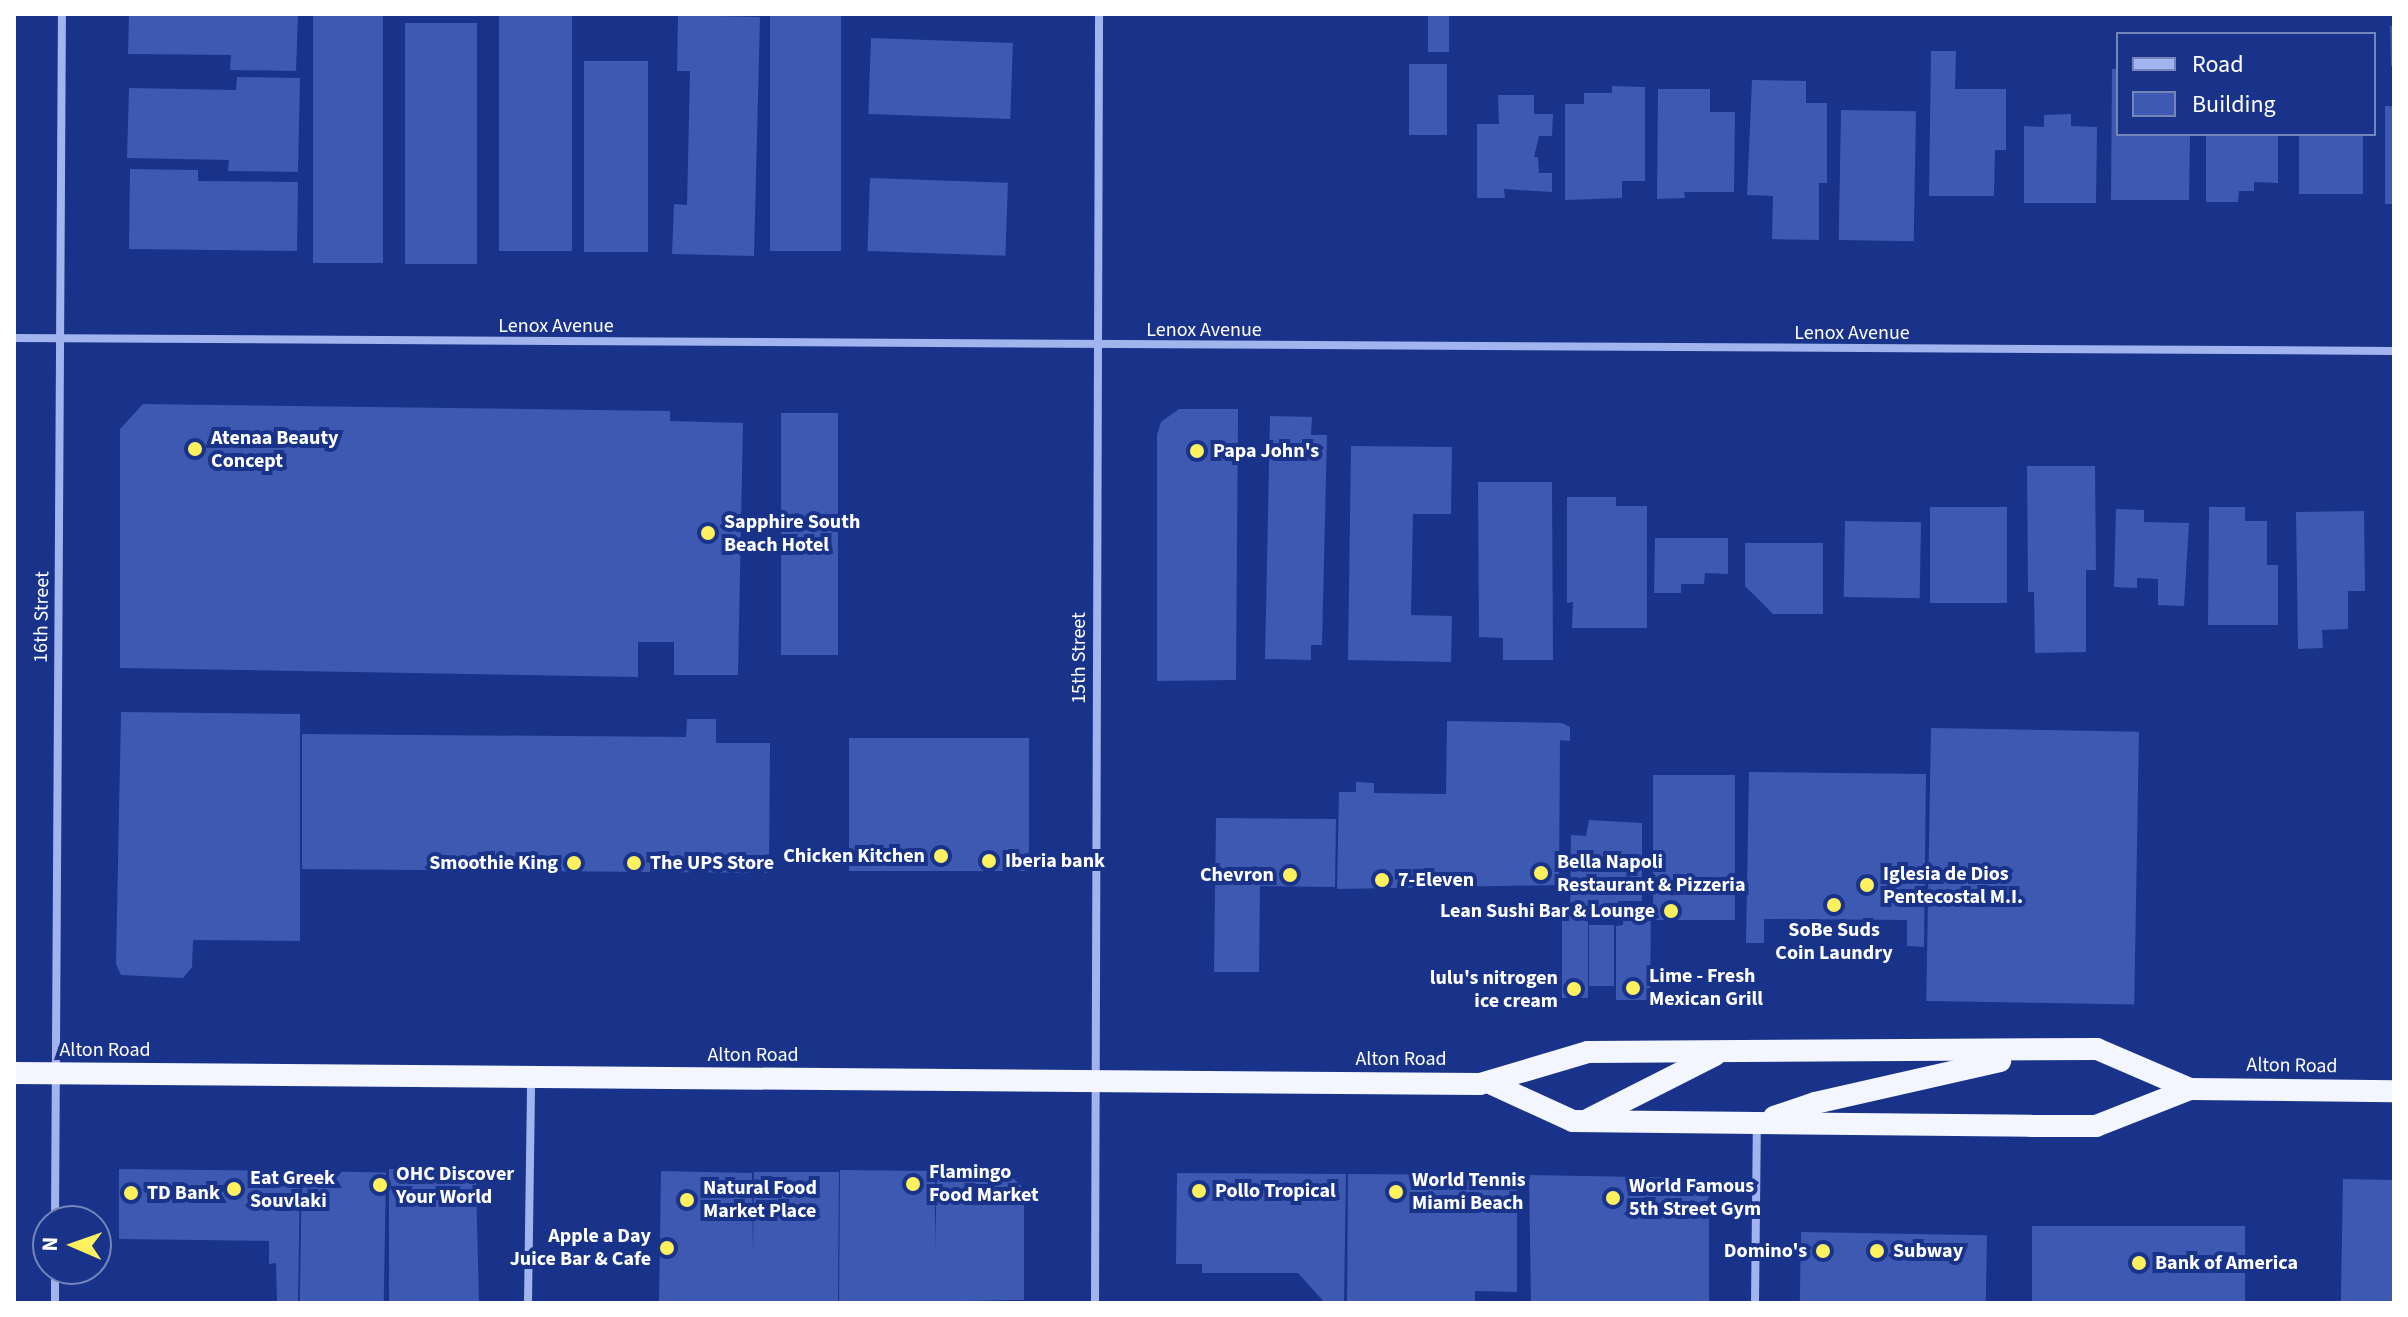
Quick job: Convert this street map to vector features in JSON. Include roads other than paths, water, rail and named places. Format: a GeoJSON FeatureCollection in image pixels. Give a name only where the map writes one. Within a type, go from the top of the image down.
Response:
{"type":"FeatureCollection","features":[{"type":"Feature","properties":{"kind":"highway","name":"Alton Road"},"geometry":{"type":"LineString","coordinates":[[14,1073],[1492,1084],[1588,1052],[2039,1052],[2097,1049],[2190,1089]]}},
{"type":"Feature","properties":{"kind":"highway"},"geometry":{"type":"LineString","coordinates":[[1757,1123],[1815,1103],[2039,1052]]}},
{"type":"Feature","properties":{"kind":"highway"},"geometry":{"type":"LineString","coordinates":[[1584,1121],[1718,1053]]}},
{"type":"Feature","properties":{"kind":"highway","name":"Alton Road"},"geometry":{"type":"LineString","coordinates":[[1492,1084],[1573,1121],[2096,1126],[2190,1089],[2394,1091]]}},
{"type":"Feature","properties":{"kind":"street","name":"16th Street"},"geometry":{"type":"LineString","coordinates":[[55,1205],[62,14]]}},
{"type":"Feature","properties":{"kind":"street","name":"15th Street"},"geometry":{"type":"LineString","coordinates":[[1095,1303],[1099,14]]}},
{"type":"Feature","properties":{"kind":"street","name":"Lenox Avenue"},"geometry":{"type":"LineString","coordinates":[[14,338],[2394,351]]}},
{"type":"Feature","properties":{"kind":"street"},"geometry":{"type":"LineString","coordinates":[[528,1303],[531,1078]]}},
{"type":"Feature","properties":{"kind":"street"},"geometry":{"type":"LineString","coordinates":[[1755,1303],[1757,1123]]}},
{"type":"Feature","properties":{"kind":"place","name":"Atenaa Beauty Concept"},"geometry":{"type":"Point","coordinates":[195,449]}},
{"type":"Feature","properties":{"kind":"place","name":"Papa John's"},"geometry":{"type":"Point","coordinates":[1197,451]}},
{"type":"Feature","properties":{"kind":"place","name":"Sapphire South Beach Hotel"},"geometry":{"type":"Point","coordinates":[708,533]}},
{"type":"Feature","properties":{"kind":"place","name":"Chicken Kitchen"},"geometry":{"type":"Point","coordinates":[941,856]}},
{"type":"Feature","properties":{"kind":"place","name":"Iberia bank"},"geometry":{"type":"Point","coordinates":[989,861]}},
{"type":"Feature","properties":{"kind":"place","name":"Smoothie King"},"geometry":{"type":"Point","coordinates":[574,863]}},
{"type":"Feature","properties":{"kind":"place","name":"The UPS Store"},"geometry":{"type":"Point","coordinates":[634,863]}},
{"type":"Feature","properties":{"kind":"place","name":"Bella Napoli Restaurant & Pizzeria"},"geometry":{"type":"Point","coordinates":[1541,873]}},
{"type":"Feature","properties":{"kind":"place","name":"Chevron"},"geometry":{"type":"Point","coordinates":[1290,875]}},
{"type":"Feature","properties":{"kind":"place","name":"7-Eleven"},"geometry":{"type":"Point","coordinates":[1382,880]}},
{"type":"Feature","properties":{"kind":"place","name":"Iglesia de Dios Pentecostal M.I."},"geometry":{"type":"Point","coordinates":[1867,885]}},
{"type":"Feature","properties":{"kind":"place","name":"SoBe Suds Coin Laundry"},"geometry":{"type":"Point","coordinates":[1834,905]}},
{"type":"Feature","properties":{"kind":"place","name":"Lean Sushi Bar & Lounge"},"geometry":{"type":"Point","coordinates":[1671,911]}},
{"type":"Feature","properties":{"kind":"place","name":"Lime - Fresh Mexican Grill"},"geometry":{"type":"Point","coordinates":[1633,988]}},
{"type":"Feature","properties":{"kind":"place","name":"lulu's nitrogen ice cream"},"geometry":{"type":"Point","coordinates":[1574,989]}},
{"type":"Feature","properties":{"kind":"place","name":"Flamingo Food Market"},"geometry":{"type":"Point","coordinates":[913,1184]}},
{"type":"Feature","properties":{"kind":"place","name":"OHC Discover Your World"},"geometry":{"type":"Point","coordinates":[380,1185]}},
{"type":"Feature","properties":{"kind":"place","name":"Eat Greek Souvlaki"},"geometry":{"type":"Point","coordinates":[234,1189]}},
{"type":"Feature","properties":{"kind":"place","name":"Pollo Tropical"},"geometry":{"type":"Point","coordinates":[1199,1191]}},
{"type":"Feature","properties":{"kind":"place","name":"World Tennis Miami Beach"},"geometry":{"type":"Point","coordinates":[1396,1192]}},
{"type":"Feature","properties":{"kind":"place","name":"TD Bank"},"geometry":{"type":"Point","coordinates":[131,1193]}},
{"type":"Feature","properties":{"kind":"place","name":"World Famous 5th Street Gym"},"geometry":{"type":"Point","coordinates":[1613,1198]}},
{"type":"Feature","properties":{"kind":"place","name":"Natural Food Market Place"},"geometry":{"type":"Point","coordinates":[687,1200]}},
{"type":"Feature","properties":{"kind":"place","name":"Apple a Day Juice Bar & Cafe"},"geometry":{"type":"Point","coordinates":[667,1248]}},
{"type":"Feature","properties":{"kind":"place","name":"Domino's"},"geometry":{"type":"Point","coordinates":[1823,1251]}},
{"type":"Feature","properties":{"kind":"place","name":"Subway"},"geometry":{"type":"Point","coordinates":[1877,1251]}},
{"type":"Feature","properties":{"kind":"place","name":"Bank of America"},"geometry":{"type":"Point","coordinates":[2139,1263]}}]}
